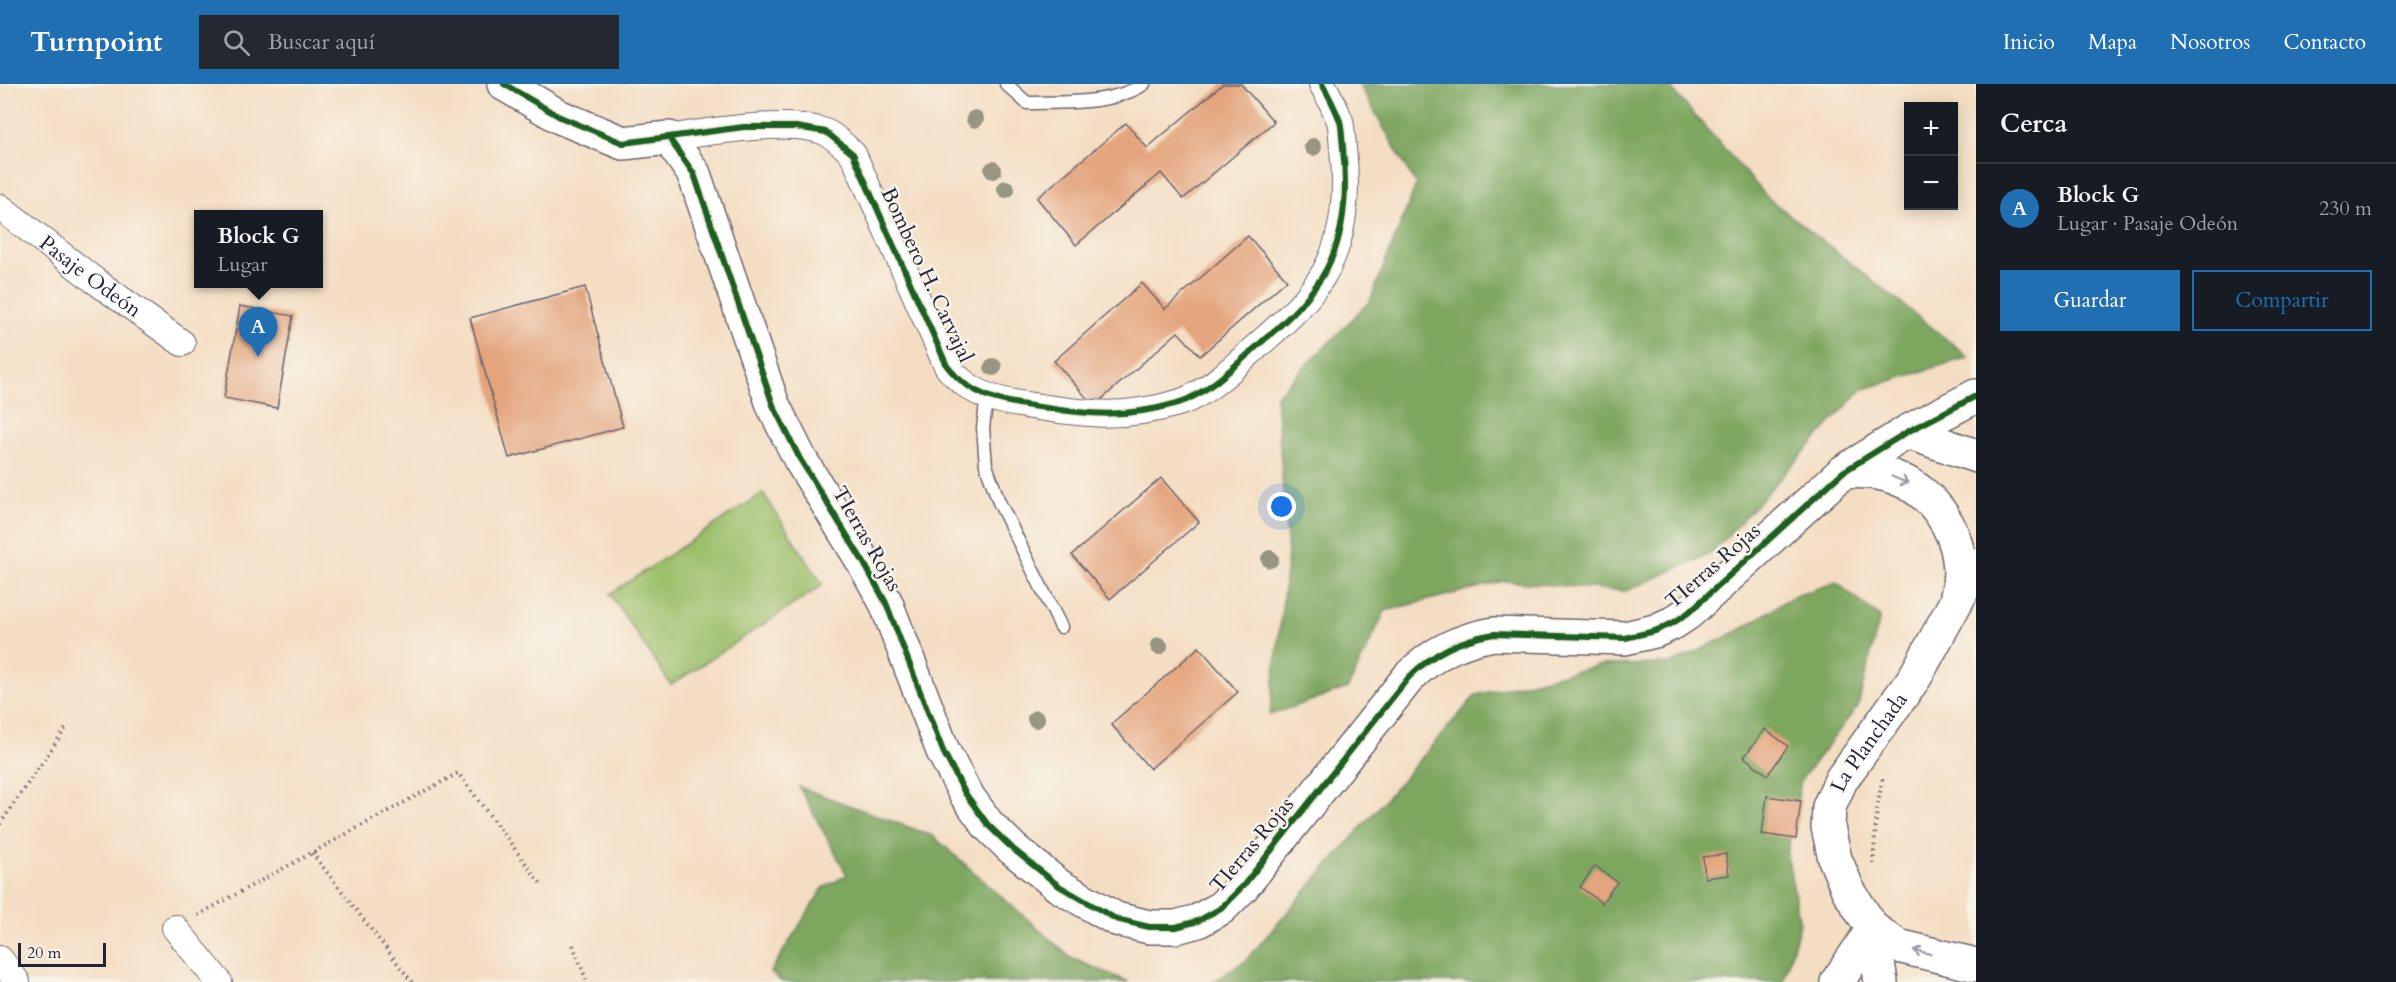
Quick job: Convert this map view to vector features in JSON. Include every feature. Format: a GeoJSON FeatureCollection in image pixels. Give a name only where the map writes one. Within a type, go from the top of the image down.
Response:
{"type":"FeatureCollection","features":[{"type":"Feature","properties":{"kind":"main road"},"geometry":{"type":"LineString","coordinates":[[504,84],[560,117],[623,143],[669,138]]}},
{"type":"Feature","properties":{"kind":"main road","name":"TIerras Rojas"},"geometry":{"type":"LineString","coordinates":[[669,138],[694,174],[773,405],[800,459],[864,562],[886,603],[943,751],[965,794],[988,825],[1013,849],[1059,886],[1116,919],[1149,927],[1176,927],[1198,921],[1221,908],[1243,885],[1409,677],[1437,653],[1474,637],[1494,634],[1613,638],[1637,636],[1673,623],[1688,613],[1842,472],[1907,432],[1976,396]]}},
{"type":"Feature","properties":{"kind":"main road"},"geometry":{"type":"LineString","coordinates":[[1907,432],[1976,456]]}},
{"type":"Feature","properties":{"kind":"main road"},"geometry":{"type":"LineString","coordinates":[[1842,472],[1877,473],[1894,477],[1910,484],[1936,507],[1947,522],[1959,557],[1960,574],[1953,610]]}},
{"type":"Feature","properties":{"kind":"main road","name":"La Planchada"},"geometry":{"type":"LineString","coordinates":[[1872,929],[1848,890],[1835,859],[1828,827],[1829,807],[1841,780],[1914,677],[1976,565]]}},
{"type":"Feature","properties":{"kind":"main road"},"geometry":{"type":"LineString","coordinates":[[1872,929],[1898,945],[1976,965]]}},
{"type":"Feature","properties":{"kind":"main road"},"geometry":{"type":"LineString","coordinates":[[1837,982],[1872,929]]}},
{"type":"Feature","properties":{"kind":"main road"},"geometry":{"type":"LineString","coordinates":[[1872,929],[1881,982]]}},
{"type":"Feature","properties":{"kind":"street","name":"Bombero H. Carvajal"},"geometry":{"type":"LineString","coordinates":[[669,138],[744,127],[796,127],[826,132],[853,154],[947,366],[959,381],[987,396],[1028,406],[1080,413],[1126,415],[1180,402],[1224,376],[1289,316],[1316,286],[1334,253],[1345,207],[1340,123],[1322,84]]}},
{"type":"Feature","properties":{"kind":"street","name":"Pasaje Odeón"},"geometry":{"type":"LineString","coordinates":[[0,207],[182,343]]}},
{"type":"Feature","properties":{"kind":"street"},"geometry":{"type":"LineString","coordinates":[[175,928],[219,982]]}},
{"type":"Feature","properties":{"kind":"street"},"geometry":{"type":"LineString","coordinates":[[0,959],[17,982]]}},
{"type":"Feature","properties":{"kind":"lane"},"geometry":{"type":"LineString","coordinates":[[1006,84],[1027,103],[1086,101],[1133,92],[1144,84]]}},
{"type":"Feature","properties":{"kind":"lane"},"geometry":{"type":"LineString","coordinates":[[987,396],[983,428],[986,465],[999,502],[1061,627]]}},
{"type":"Feature","properties":{"kind":"path"},"geometry":{"type":"LineString","coordinates":[[0,824],[66,728]]}},
{"type":"Feature","properties":{"kind":"path"},"geometry":{"type":"LineString","coordinates":[[175,928],[458,774],[541,884]]}},
{"type":"Feature","properties":{"kind":"path"},"geometry":{"type":"LineString","coordinates":[[1873,874],[1877,808],[1884,775]]}},
{"type":"Feature","properties":{"kind":"path"},"geometry":{"type":"LineString","coordinates":[[312,853],[412,982]]}},
{"type":"Feature","properties":{"kind":"path"},"geometry":{"type":"LineString","coordinates":[[573,945],[587,982]]}},
{"type":"Feature","properties":{"kind":"green space"},"geometry":{"type":"Polygon","coordinates":[[[1359,84],[1667,84],[1767,197],[1969,357],[1861,390],[1712,553],[1626,591],[1504,581],[1385,611],[1348,688],[1270,715],[1288,554],[1276,396],[1370,301],[1416,185],[1359,84]]]}},
{"type":"Feature","properties":{"kind":"green space"},"geometry":{"type":"Polygon","coordinates":[[[763,493],[823,585],[671,685],[610,594],[763,493]]]}},
{"type":"Feature","properties":{"kind":"green space"},"geometry":{"type":"Polygon","coordinates":[[[1836,582],[1880,617],[1858,706],[1801,780],[1787,855],[1800,924],[1783,982],[1213,982],[1246,960],[1476,695],[1601,665],[1671,664],[1740,630],[1792,597],[1836,582]]]}},
{"type":"Feature","properties":{"kind":"green space"},"geometry":{"type":"Polygon","coordinates":[[[799,787],[933,836],[1071,958],[1129,982],[782,982],[770,972],[823,888],[847,875],[799,787]]]}},
{"type":"Feature","properties":{"kind":"building"},"geometry":{"type":"Polygon","coordinates":[[[1223,84],[1241,84],[1274,122],[1183,199],[1161,173],[1076,245],[1037,198],[1126,123],[1147,148],[1223,84]]]}},
{"type":"Feature","properties":{"kind":"building"},"geometry":{"type":"Polygon","coordinates":[[[1248,236],[1287,280],[1200,356],[1178,332],[1094,406],[1054,361],[1142,283],[1165,309],[1248,236]]]}},
{"type":"Feature","properties":{"kind":"building"},"geometry":{"type":"Polygon","coordinates":[[[585,287],[623,427],[509,458],[470,318],[585,287]]]}},
{"type":"Feature","properties":{"kind":"building"},"geometry":{"type":"Polygon","coordinates":[[[240,306],[293,316],[277,408],[224,398],[240,306]]]}},
{"type":"Feature","properties":{"kind":"building"},"geometry":{"type":"Polygon","coordinates":[[[1161,478],[1199,522],[1110,599],[1072,555],[1161,478]]]}},
{"type":"Feature","properties":{"kind":"building"},"geometry":{"type":"Polygon","coordinates":[[[1199,647],[1238,692],[1150,769],[1111,724],[1199,647]]]}},
{"type":"Feature","properties":{"kind":"building"},"geometry":{"type":"Polygon","coordinates":[[[1765,729],[1788,746],[1768,775],[1744,757],[1765,729]]]}},
{"type":"Feature","properties":{"kind":"building"},"geometry":{"type":"Polygon","coordinates":[[[1767,796],[1801,801],[1796,839],[1762,834],[1767,796]]]}},
{"type":"Feature","properties":{"kind":"building"},"geometry":{"type":"Polygon","coordinates":[[[1726,854],[1729,875],[1705,878],[1703,857],[1726,854]]]}},
{"type":"Feature","properties":{"kind":"building"},"geometry":{"type":"Polygon","coordinates":[[[1595,866],[1617,882],[1602,903],[1580,887],[1595,866]]]}},
{"type":"Feature","properties":{"kind":"cycle path"},"geometry":{"type":"LineString","coordinates":[[504,84],[560,117],[623,143],[744,127],[796,127],[826,132],[853,154],[947,366],[956,376],[966,385],[1000,400],[1058,410],[1108,414],[1142,411],[1178,403],[1209,387],[1287,319],[1302,304],[1325,272],[1338,238],[1345,184],[1340,121],[1322,84]]}},
{"type":"Feature","properties":{"kind":"cycle path"},"geometry":{"type":"LineString","coordinates":[[669,138],[694,174],[773,405],[800,459],[886,603],[943,751],[965,793],[988,825],[1013,849],[1059,886],[1116,919],[1149,927],[1176,927],[1198,921],[1221,908],[1243,886],[1409,677],[1438,654],[1470,640],[1494,634],[1625,638],[1655,631],[1673,623],[1688,613],[1843,472],[1907,432],[1976,396]]}},
{"type":"Feature","properties":{"kind":"place","name":"Block G"},"geometry":{"type":"Point","coordinates":[258,357]}}]}
